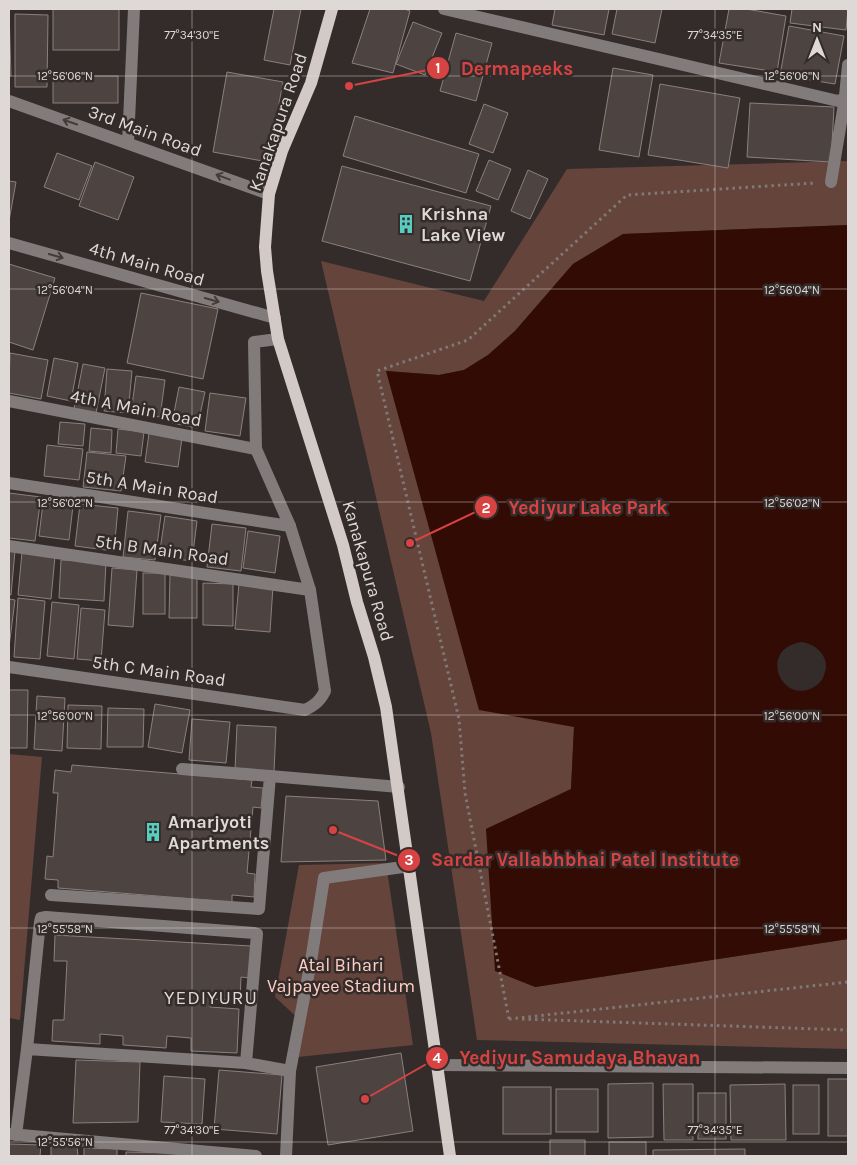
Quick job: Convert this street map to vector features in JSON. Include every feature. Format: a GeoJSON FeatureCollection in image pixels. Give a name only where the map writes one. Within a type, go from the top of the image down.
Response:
{"type":"FeatureCollection","features":[{"type":"Feature","properties":{"kind":"main road","name":"Kanakapura Road"},"geometry":{"type":"LineString","coordinates":[[332,9],[311,83],[282,151],[269,194],[265,247],[270,294],[278,339],[344,545],[357,602],[374,657],[386,707],[399,787],[450,1156]]}},
{"type":"Feature","properties":{"kind":"street"},"geometry":{"type":"LineString","coordinates":[[128,143],[134,9]]}},
{"type":"Feature","properties":{"kind":"street"},"geometry":{"type":"LineString","coordinates":[[444,9],[838,101],[845,98]]}},
{"type":"Feature","properties":{"kind":"street"},"geometry":{"type":"LineString","coordinates":[[831,182],[845,98],[848,64]]}},
{"type":"Feature","properties":{"kind":"street","name":"3rd Main Road"},"geometry":{"type":"LineString","coordinates":[[9,101],[269,194]]}},
{"type":"Feature","properties":{"kind":"street","name":"4th Main Road"},"geometry":{"type":"LineString","coordinates":[[9,243],[275,318]]}},
{"type":"Feature","properties":{"kind":"street"},"geometry":{"type":"LineString","coordinates":[[278,339],[254,342],[256,449],[290,526],[310,590]]}},
{"type":"Feature","properties":{"kind":"street","name":"4th A Main Road"},"geometry":{"type":"LineString","coordinates":[[9,401],[256,449]]}},
{"type":"Feature","properties":{"kind":"street","name":"5th A Main Road"},"geometry":{"type":"LineString","coordinates":[[9,483],[290,526]]}},
{"type":"Feature","properties":{"kind":"street","name":"5th B Main Road"},"geometry":{"type":"LineString","coordinates":[[9,546],[310,590]]}},
{"type":"Feature","properties":{"kind":"street","name":"5th C Main Road"},"geometry":{"type":"LineString","coordinates":[[9,667],[305,710],[318,703],[325,690],[310,590]]}},
{"type":"Feature","properties":{"kind":"street"},"geometry":{"type":"LineString","coordinates":[[182,769],[399,787]]}},
{"type":"Feature","properties":{"kind":"street"},"geometry":{"type":"LineString","coordinates":[[51,895],[259,909],[270,776]]}},
{"type":"Feature","properties":{"kind":"street"},"geometry":{"type":"LineString","coordinates":[[286,1156],[290,1071],[312,961],[324,878],[410,866]]}},
{"type":"Feature","properties":{"kind":"street"},"geometry":{"type":"LineString","coordinates":[[246,1063],[257,934],[41,918],[27,1049],[12,1134],[256,1156]]}},
{"type":"Feature","properties":{"kind":"street"},"geometry":{"type":"LineString","coordinates":[[27,1049],[246,1063],[290,1071]]}},
{"type":"Feature","properties":{"kind":"street"},"geometry":{"type":"LineString","coordinates":[[438,1064],[848,1068]]}},
{"type":"Feature","properties":{"kind":"path"},"geometry":{"type":"LineString","coordinates":[[509,1019],[465,793],[459,719],[377,371],[468,340],[627,195],[831,182]]}},
{"type":"Feature","properties":{"kind":"path"},"geometry":{"type":"LineString","coordinates":[[509,1019],[848,982]]}},
{"type":"Feature","properties":{"kind":"path"},"geometry":{"type":"LineString","coordinates":[[509,1019],[848,1030]]}},
{"type":"Feature","properties":{"kind":"green space"},"geometry":{"type":"Polygon","coordinates":[[[848,161],[848,225],[623,234],[573,264],[515,331],[488,355],[464,370],[439,375],[386,371],[574,727],[571,789],[486,829],[535,987],[848,939],[848,1049],[477,1040],[431,733],[321,261],[484,301],[567,169],[848,161]]]}},
{"type":"Feature","properties":{"kind":"green space"},"geometry":{"type":"Polygon","coordinates":[[[9,754],[42,757],[20,1020],[9,1018],[9,754]]]}},
{"type":"Feature","properties":{"kind":"green space","name":"Atal Bihari Vajpayee Stadium"},"geometry":{"type":"Polygon","coordinates":[[[386,863],[413,1045],[298,1057],[301,1021],[275,997],[299,865],[386,863]]]}},
{"type":"Feature","properties":{"kind":"shaded area"},"geometry":{"type":"Polygon","coordinates":[[[848,225],[848,939],[535,987],[495,971],[486,829],[571,789],[574,727],[479,710],[386,371],[439,375],[464,370],[488,355],[515,331],[573,264],[623,234],[848,225]],[[802,642],[788,646],[781,654],[777,663],[778,673],[783,682],[791,688],[801,691],[812,688],[820,683],[826,669],[822,653],[802,642]]]}},
{"type":"Feature","properties":{"kind":"building"},"geometry":{"type":"Polygon","coordinates":[[[53,9],[119,9],[119,50],[53,50],[53,9]]]}},
{"type":"Feature","properties":{"kind":"building"},"geometry":{"type":"Polygon","coordinates":[[[274,9],[301,9],[290,65],[264,60],[274,9]]]}},
{"type":"Feature","properties":{"kind":"building"},"geometry":{"type":"Polygon","coordinates":[[[370,9],[404,9],[410,11],[393,73],[352,63],[370,9]]]}},
{"type":"Feature","properties":{"kind":"building"},"geometry":{"type":"Polygon","coordinates":[[[555,9],[609,9],[604,35],[552,25],[555,9]]]}},
{"type":"Feature","properties":{"kind":"building"},"geometry":{"type":"Polygon","coordinates":[[[617,9],[662,9],[655,43],[612,34],[617,9]]]}},
{"type":"Feature","properties":{"kind":"building"},"geometry":{"type":"Polygon","coordinates":[[[729,9],[746,9],[786,16],[777,72],[719,63],[729,9]]]}},
{"type":"Feature","properties":{"kind":"building"},"geometry":{"type":"Polygon","coordinates":[[[792,9],[848,9],[846,30],[790,23],[792,9]]]}},
{"type":"Feature","properties":{"kind":"building"},"geometry":{"type":"Polygon","coordinates":[[[9,10],[11,76],[9,76],[9,10]]]}},
{"type":"Feature","properties":{"kind":"building"},"geometry":{"type":"Polygon","coordinates":[[[15,14],[48,15],[47,87],[15,87],[15,14]]]}},
{"type":"Feature","properties":{"kind":"building"},"geometry":{"type":"Polygon","coordinates":[[[413,22],[442,33],[425,75],[396,64],[413,22]]]}},
{"type":"Feature","properties":{"kind":"building"},"geometry":{"type":"Polygon","coordinates":[[[789,26],[844,36],[835,84],[780,75],[789,26]]]}},
{"type":"Feature","properties":{"kind":"building"},"geometry":{"type":"Polygon","coordinates":[[[456,33],[492,43],[476,101],[440,91],[456,33]]]}},
{"type":"Feature","properties":{"kind":"building"},"geometry":{"type":"Polygon","coordinates":[[[613,68],[653,75],[639,157],[599,150],[613,68]]]}},
{"type":"Feature","properties":{"kind":"building"},"geometry":{"type":"Polygon","coordinates":[[[227,72],[283,82],[268,162],[213,152],[227,72]]]}},
{"type":"Feature","properties":{"kind":"building"},"geometry":{"type":"Polygon","coordinates":[[[53,76],[118,76],[118,103],[53,103],[53,76]]]}},
{"type":"Feature","properties":{"kind":"building"},"geometry":{"type":"Polygon","coordinates":[[[660,84],[740,98],[728,168],[648,155],[660,84]]]}},
{"type":"Feature","properties":{"kind":"building"},"geometry":{"type":"Polygon","coordinates":[[[750,103],[834,107],[831,162],[747,157],[750,103]]]}},
{"type":"Feature","properties":{"kind":"building"},"geometry":{"type":"Polygon","coordinates":[[[484,104],[508,113],[493,153],[469,144],[484,104]]]}},
{"type":"Feature","properties":{"kind":"building"},"geometry":{"type":"Polygon","coordinates":[[[355,116],[479,154],[466,193],[343,156],[355,116]]]}},
{"type":"Feature","properties":{"kind":"building"},"geometry":{"type":"Polygon","coordinates":[[[57,153],[92,166],[79,200],[44,187],[57,153]]]}},
{"type":"Feature","properties":{"kind":"building"},"geometry":{"type":"Polygon","coordinates":[[[489,160],[511,169],[498,200],[476,191],[489,160]]]}},
{"type":"Feature","properties":{"kind":"building"},"geometry":{"type":"Polygon","coordinates":[[[95,162],[134,177],[118,220],[79,206],[95,162]]]}},
{"type":"Feature","properties":{"kind":"building","name":"Krishna Lake View"},"geometry":{"type":"Polygon","coordinates":[[[342,166],[491,206],[470,281],[322,241],[342,166]]]}},
{"type":"Feature","properties":{"kind":"building"},"geometry":{"type":"Polygon","coordinates":[[[528,170],[548,179],[530,219],[511,211],[528,170]]]}},
{"type":"Feature","properties":{"kind":"building"},"geometry":{"type":"Polygon","coordinates":[[[9,181],[16,182],[9,221],[9,181]]]}},
{"type":"Feature","properties":{"kind":"building"},"geometry":{"type":"Polygon","coordinates":[[[9,264],[55,278],[33,350],[9,342],[9,264]]]}},
{"type":"Feature","properties":{"kind":"building"},"geometry":{"type":"Polygon","coordinates":[[[141,293],[218,309],[203,379],[127,363],[141,293]]]}},
{"type":"Feature","properties":{"kind":"building"},"geometry":{"type":"Polygon","coordinates":[[[10,353],[48,360],[41,399],[9,393],[10,353]]]}},
{"type":"Feature","properties":{"kind":"building"},"geometry":{"type":"Polygon","coordinates":[[[54,358],[78,363],[71,401],[47,396],[54,358]]]}},
{"type":"Feature","properties":{"kind":"building"},"geometry":{"type":"Polygon","coordinates":[[[83,364],[105,368],[96,413],[74,409],[83,364]]]}},
{"type":"Feature","properties":{"kind":"building"},"geometry":{"type":"Polygon","coordinates":[[[107,369],[132,371],[128,413],[104,411],[107,369]]]}},
{"type":"Feature","properties":{"kind":"building"},"geometry":{"type":"Polygon","coordinates":[[[136,376],[165,380],[160,417],[131,413],[136,376]]]}},
{"type":"Feature","properties":{"kind":"building"},"geometry":{"type":"Polygon","coordinates":[[[179,387],[205,392],[197,428],[172,423],[179,387]]]}},
{"type":"Feature","properties":{"kind":"building"},"geometry":{"type":"Polygon","coordinates":[[[210,393],[246,398],[240,436],[205,431],[210,393]]]}},
{"type":"Feature","properties":{"kind":"building"},"geometry":{"type":"Polygon","coordinates":[[[60,422],[85,424],[83,446],[58,444],[60,422]]]}},
{"type":"Feature","properties":{"kind":"building"},"geometry":{"type":"Polygon","coordinates":[[[91,428],[112,430],[111,453],[89,451],[91,428]]]}},
{"type":"Feature","properties":{"kind":"building"},"geometry":{"type":"Polygon","coordinates":[[[118,429],[144,432],[141,456],[116,453],[118,429]]]}},
{"type":"Feature","properties":{"kind":"building"},"geometry":{"type":"Polygon","coordinates":[[[149,433],[182,438],[178,467],[145,462],[149,433]]]}},
{"type":"Feature","properties":{"kind":"building"},"geometry":{"type":"Polygon","coordinates":[[[47,445],[83,449],[79,480],[44,476],[47,445]]]}},
{"type":"Feature","properties":{"kind":"building"},"geometry":{"type":"Polygon","coordinates":[[[87,452],[126,456],[121,491],[83,487],[87,452]]]}},
{"type":"Feature","properties":{"kind":"building"},"geometry":{"type":"Polygon","coordinates":[[[9,493],[41,497],[35,541],[9,538],[9,493]]]}},
{"type":"Feature","properties":{"kind":"building"},"geometry":{"type":"Polygon","coordinates":[[[43,503],[73,506],[69,540],[39,536],[43,503]]]}},
{"type":"Feature","properties":{"kind":"building"},"geometry":{"type":"Polygon","coordinates":[[[80,504],[118,508],[114,551],[75,546],[80,504]]]}},
{"type":"Feature","properties":{"kind":"building"},"geometry":{"type":"Polygon","coordinates":[[[128,511],[161,515],[155,560],[123,557],[128,511]]]}},
{"type":"Feature","properties":{"kind":"building"},"geometry":{"type":"Polygon","coordinates":[[[165,516],[197,521],[192,561],[159,557],[165,516]]]}},
{"type":"Feature","properties":{"kind":"building"},"geometry":{"type":"Polygon","coordinates":[[[212,524],[246,528],[241,571],[207,567],[212,524]]]}},
{"type":"Feature","properties":{"kind":"building"},"geometry":{"type":"Polygon","coordinates":[[[248,531],[280,536],[275,573],[243,568],[248,531]]]}},
{"type":"Feature","properties":{"kind":"building"},"geometry":{"type":"Polygon","coordinates":[[[9,550],[15,551],[11,595],[9,595],[9,550]]]}},
{"type":"Feature","properties":{"kind":"building"},"geometry":{"type":"Polygon","coordinates":[[[22,552],[55,556],[51,599],[18,595],[22,552]]]}},
{"type":"Feature","properties":{"kind":"building"},"geometry":{"type":"Polygon","coordinates":[[[61,560],[106,562],[104,601],[59,598],[61,560]]]}},
{"type":"Feature","properties":{"kind":"building"},"geometry":{"type":"Polygon","coordinates":[[[112,568],[137,570],[133,627],[108,625],[112,568]]]}},
{"type":"Feature","properties":{"kind":"building"},"geometry":{"type":"Polygon","coordinates":[[[143,573],[165,573],[165,614],[143,614],[143,573]]]}},
{"type":"Feature","properties":{"kind":"building"},"geometry":{"type":"Polygon","coordinates":[[[170,574],[197,574],[197,618],[169,618],[170,574]]]}},
{"type":"Feature","properties":{"kind":"building"},"geometry":{"type":"Polygon","coordinates":[[[203,583],[233,584],[233,626],[203,625],[203,583]]]}},
{"type":"Feature","properties":{"kind":"building"},"geometry":{"type":"Polygon","coordinates":[[[239,583],[273,586],[270,632],[235,629],[239,583]]]}},
{"type":"Feature","properties":{"kind":"building"},"geometry":{"type":"Polygon","coordinates":[[[18,598],[45,601],[40,659],[14,657],[18,598]]]}},
{"type":"Feature","properties":{"kind":"building"},"geometry":{"type":"Polygon","coordinates":[[[9,599],[15,600],[9,647],[9,599]]]}},
{"type":"Feature","properties":{"kind":"building"},"geometry":{"type":"Polygon","coordinates":[[[52,602],[79,605],[74,659],[47,656],[52,602]]]}},
{"type":"Feature","properties":{"kind":"building"},"geometry":{"type":"Polygon","coordinates":[[[81,608],[105,610],[101,661],[77,659],[81,608]]]}},
{"type":"Feature","properties":{"kind":"building"},"geometry":{"type":"Polygon","coordinates":[[[9,690],[28,690],[27,748],[9,748],[9,690]]]}},
{"type":"Feature","properties":{"kind":"building"},"geometry":{"type":"Polygon","coordinates":[[[37,696],[65,698],[62,751],[34,749],[37,696]]]}},
{"type":"Feature","properties":{"kind":"building"},"geometry":{"type":"Polygon","coordinates":[[[155,704],[190,710],[182,753],[148,747],[155,704]]]}},
{"type":"Feature","properties":{"kind":"building"},"geometry":{"type":"Polygon","coordinates":[[[68,705],[102,706],[101,749],[67,748],[68,705]]]}},
{"type":"Feature","properties":{"kind":"building"},"geometry":{"type":"Polygon","coordinates":[[[108,708],[144,709],[143,747],[107,747],[108,708]]]}},
{"type":"Feature","properties":{"kind":"building"},"geometry":{"type":"Polygon","coordinates":[[[192,719],[230,722],[226,763],[189,760],[192,719]]]}},
{"type":"Feature","properties":{"kind":"building"},"geometry":{"type":"Polygon","coordinates":[[[237,725],[276,727],[274,772],[235,770],[237,725]]]}},
{"type":"Feature","properties":{"kind":"building","name":"Amarjyoti Apartments"},"geometry":{"type":"Polygon","coordinates":[[[72,765],[252,780],[251,787],[263,788],[261,808],[253,807],[247,873],[255,874],[254,897],[232,895],[232,902],[58,888],[58,880],[45,879],[47,856],[53,857],[58,793],[53,793],[55,770],[71,772],[72,765]]]}},
{"type":"Feature","properties":{"kind":"building"},"geometry":{"type":"Polygon","coordinates":[[[286,796],[378,801],[386,860],[281,862],[286,796]]]}},
{"type":"Feature","properties":{"kind":"building"},"geometry":{"type":"Polygon","coordinates":[[[55,935],[251,946],[249,978],[241,977],[240,1001],[210,999],[210,1007],[239,1009],[237,1053],[191,1051],[191,1038],[167,1036],[166,1048],[123,1045],[123,1036],[100,1034],[100,1044],[52,1041],[53,1020],[64,1020],[67,961],[54,961],[55,935]]]}},
{"type":"Feature","properties":{"kind":"building"},"geometry":{"type":"Polygon","coordinates":[[[401,1053],[413,1131],[328,1145],[316,1067],[401,1053]]]}},
{"type":"Feature","properties":{"kind":"building"},"geometry":{"type":"Polygon","coordinates":[[[76,1060],[140,1062],[138,1122],[73,1123],[76,1060]]]}},
{"type":"Feature","properties":{"kind":"building"},"geometry":{"type":"Polygon","coordinates":[[[219,1070],[282,1075],[277,1134],[214,1129],[219,1070]]]}},
{"type":"Feature","properties":{"kind":"building"},"geometry":{"type":"Polygon","coordinates":[[[164,1076],[205,1079],[202,1124],[161,1122],[164,1076]]]}},
{"type":"Feature","properties":{"kind":"building"},"geometry":{"type":"Polygon","coordinates":[[[828,1079],[848,1079],[848,1136],[828,1136],[828,1079]]]}},
{"type":"Feature","properties":{"kind":"building"},"geometry":{"type":"Polygon","coordinates":[[[653,1083],[653,1137],[608,1138],[608,1084],[653,1083]]]}},
{"type":"Feature","properties":{"kind":"building"},"geometry":{"type":"Polygon","coordinates":[[[663,1084],[693,1084],[693,1140],[664,1140],[663,1084]]]}},
{"type":"Feature","properties":{"kind":"building"},"geometry":{"type":"Polygon","coordinates":[[[785,1084],[786,1140],[731,1140],[730,1085],[785,1084]]]}},
{"type":"Feature","properties":{"kind":"building"},"geometry":{"type":"Polygon","coordinates":[[[793,1085],[819,1085],[819,1134],[793,1134],[793,1085]]]}},
{"type":"Feature","properties":{"kind":"building"},"geometry":{"type":"Polygon","coordinates":[[[503,1087],[551,1087],[551,1134],[503,1134],[503,1087]]]}},
{"type":"Feature","properties":{"kind":"building"},"geometry":{"type":"Polygon","coordinates":[[[556,1089],[598,1089],[598,1132],[556,1132],[556,1089]]]}},
{"type":"Feature","properties":{"kind":"building"},"geometry":{"type":"Polygon","coordinates":[[[698,1093],[726,1093],[726,1139],[698,1139],[698,1093]]]}},
{"type":"Feature","properties":{"kind":"building"},"geometry":{"type":"Polygon","coordinates":[[[550,1140],[585,1140],[585,1156],[550,1156],[550,1140]]]}},
{"type":"Feature","properties":{"kind":"building"},"geometry":{"type":"Polygon","coordinates":[[[609,1142],[646,1142],[646,1156],[609,1156],[609,1142]]]}},
{"type":"Feature","properties":{"kind":"building"},"geometry":{"type":"Polygon","coordinates":[[[9,1144],[41,1145],[40,1156],[9,1156],[9,1144]]]}},
{"type":"Feature","properties":{"kind":"building"},"geometry":{"type":"Polygon","coordinates":[[[77,1146],[78,1156],[51,1156],[51,1147],[77,1146]]]}},
{"type":"Feature","properties":{"kind":"building"},"geometry":{"type":"Polygon","coordinates":[[[84,1148],[117,1149],[117,1156],[84,1156],[84,1148]]]}},
{"type":"Feature","properties":{"kind":"building"},"geometry":{"type":"Polygon","coordinates":[[[745,1149],[745,1156],[653,1156],[653,1150],[745,1149]]]}},
{"type":"Feature","properties":{"kind":"building"},"geometry":{"type":"Polygon","coordinates":[[[126,1152],[177,1153],[177,1156],[126,1156],[126,1152]]]}},
{"type":"Feature","properties":{"kind":"place","name":"Dermapeeks"},"geometry":{"type":"Point","coordinates":[349,86]}},
{"type":"Feature","properties":{"kind":"place","name":"Krishna Lake View"},"geometry":{"type":"Point","coordinates":[406,224]}},
{"type":"Feature","properties":{"kind":"place","name":"Yediyur Lake Park"},"geometry":{"type":"Point","coordinates":[410,543]}},
{"type":"Feature","properties":{"kind":"place","name":"Sardar Vallabhbhai Patel Institute"},"geometry":{"type":"Point","coordinates":[333,830]}},
{"type":"Feature","properties":{"kind":"place","name":"Amarjyoti Apartments"},"geometry":{"type":"Point","coordinates":[153,832]}},
{"type":"Feature","properties":{"kind":"place","name":"Yediyur Samudaya Bhavan"},"geometry":{"type":"Point","coordinates":[365,1099]}},
{"type":"Feature","properties":{"kind":"district","name":"YEDIYURU"},"geometry":{"type":"Point","coordinates":[211,997]}}]}
